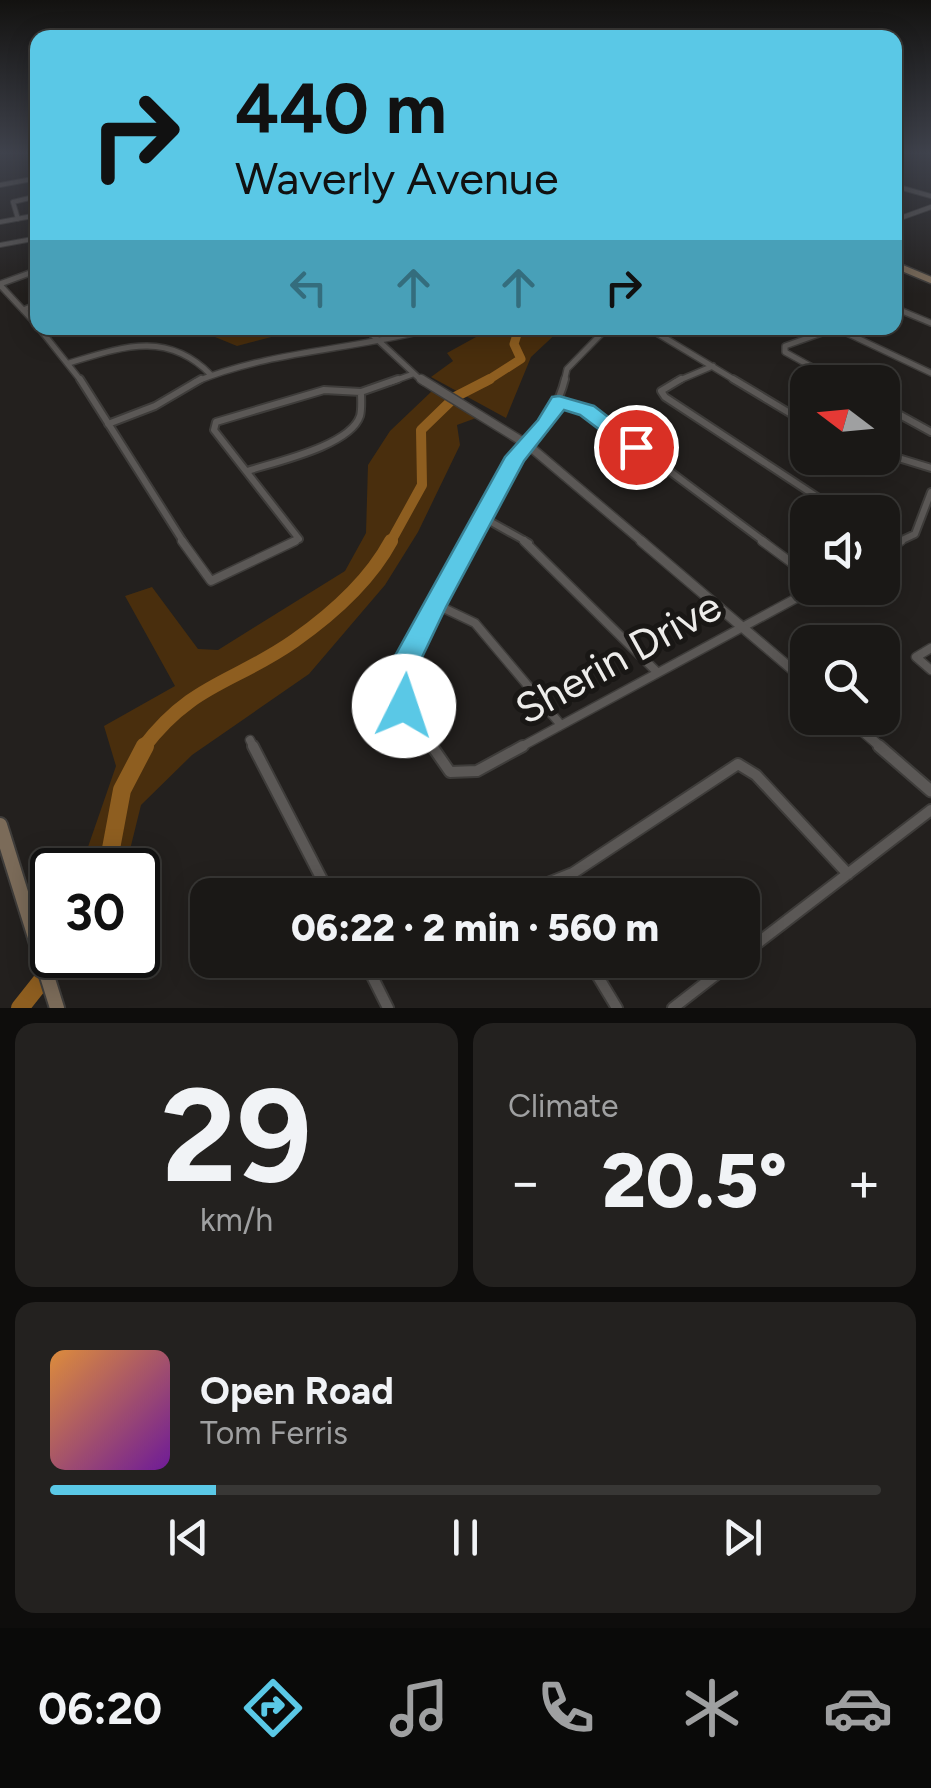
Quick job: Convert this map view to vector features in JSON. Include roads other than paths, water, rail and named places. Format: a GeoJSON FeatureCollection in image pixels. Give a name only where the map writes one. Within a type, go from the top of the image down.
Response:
{"type":"FeatureCollection","features":[{"type":"Feature","properties":{"kind":"main road"},"geometry":{"type":"LineString","coordinates":[[902,268],[931,280]]}},
{"type":"Feature","properties":{"kind":"main road"},"geometry":{"type":"LineString","coordinates":[[0,825],[30,920]]}},
{"type":"Feature","properties":{"kind":"main road"},"geometry":{"type":"LineString","coordinates":[[48,978],[57,1008]]}},
{"type":"Feature","properties":{"kind":"street"},"geometry":{"type":"LineString","coordinates":[[18,219],[13,202],[21,200]]}},
{"type":"Feature","properties":{"kind":"street"},"geometry":{"type":"LineString","coordinates":[[902,217],[931,207]]}},
{"type":"Feature","properties":{"kind":"street"},"geometry":{"type":"LineString","coordinates":[[0,222],[30,217]]}},
{"type":"Feature","properties":{"kind":"street"},"geometry":{"type":"LineString","coordinates":[[0,246],[30,240]]}},
{"type":"Feature","properties":{"kind":"street"},"geometry":{"type":"LineString","coordinates":[[30,273],[0,284],[30,318]]}},
{"type":"Feature","properties":{"kind":"street"},"geometry":{"type":"LineString","coordinates":[[23,310],[30,307]]}},
{"type":"Feature","properties":{"kind":"street"},"geometry":{"type":"LineString","coordinates":[[902,311],[931,324]]}},
{"type":"Feature","properties":{"kind":"street"},"geometry":{"type":"LineString","coordinates":[[45,335],[69,363],[163,515],[211,581],[300,539],[214,430],[216,422],[324,390],[361,392],[413,374]]}},
{"type":"Feature","properties":{"kind":"street"},"geometry":{"type":"LineString","coordinates":[[374,335],[413,374],[528,445],[790,667]]}},
{"type":"Feature","properties":{"kind":"street"},"geometry":{"type":"LineString","coordinates":[[108,424],[154,406],[212,375],[312,348],[383,342],[408,335]]}},
{"type":"Feature","properties":{"kind":"street"},"geometry":{"type":"LineString","coordinates":[[561,724],[475,623],[435,604],[515,457],[559,402],[567,369],[600,335]]}},
{"type":"Feature","properties":{"kind":"street"},"geometry":{"type":"LineString","coordinates":[[660,335],[790,413]]}},
{"type":"Feature","properties":{"kind":"street"},"geometry":{"type":"LineString","coordinates":[[809,365],[785,352],[785,346],[816,335]]}},
{"type":"Feature","properties":{"kind":"street"},"geometry":{"type":"LineString","coordinates":[[851,335],[931,373]]}},
{"type":"Feature","properties":{"kind":"street"},"geometry":{"type":"LineString","coordinates":[[69,363],[151,342],[199,359],[212,375]]}},
{"type":"Feature","properties":{"kind":"street"},"geometry":{"type":"LineString","coordinates":[[713,366],[664,386],[665,397],[814,495]]}},
{"type":"Feature","properties":{"kind":"street"},"geometry":{"type":"LineString","coordinates":[[247,471],[331,442],[349,431],[360,418],[361,392]]}},
{"type":"Feature","properties":{"kind":"street"},"geometry":{"type":"LineString","coordinates":[[559,402],[597,417],[790,562]]}},
{"type":"Feature","properties":{"kind":"street"},"geometry":{"type":"LineString","coordinates":[[900,416],[931,432]]}},
{"type":"Feature","properties":{"kind":"street"},"geometry":{"type":"LineString","coordinates":[[900,459],[931,468]]}},
{"type":"Feature","properties":{"kind":"street"},"geometry":{"type":"LineString","coordinates":[[900,540],[914,534],[931,492]]}},
{"type":"Feature","properties":{"kind":"street"},"geometry":{"type":"LineString","coordinates":[[484,518],[530,544],[657,672]]}},
{"type":"Feature","properties":{"kind":"street","name":"Sherin Drive"},"geometry":{"type":"LineString","coordinates":[[435,604],[401,672],[400,689],[404,706],[450,772],[478,770],[790,601]]}},
{"type":"Feature","properties":{"kind":"street"},"geometry":{"type":"LineString","coordinates":[[931,648],[916,658],[931,670]]}},
{"type":"Feature","properties":{"kind":"street"},"geometry":{"type":"LineString","coordinates":[[866,735],[931,791]]}},
{"type":"Feature","properties":{"kind":"street"},"geometry":{"type":"LineString","coordinates":[[250,740],[321,878]]}},
{"type":"Feature","properties":{"kind":"street"},"geometry":{"type":"LineString","coordinates":[[562,878],[738,764],[756,775],[848,874]]}},
{"type":"Feature","properties":{"kind":"street"},"geometry":{"type":"LineString","coordinates":[[760,940],[931,810]]}},
{"type":"Feature","properties":{"kind":"street"},"geometry":{"type":"LineString","coordinates":[[373,978],[388,1008]]}},
{"type":"Feature","properties":{"kind":"street"},"geometry":{"type":"LineString","coordinates":[[599,978],[617,1008]]}},
{"type":"Feature","properties":{"kind":"street"},"geometry":{"type":"LineString","coordinates":[[672,1008],[711,978]]}},
{"type":"Feature","properties":{"kind":"waterway"},"geometry":{"type":"LineString","coordinates":[[488,380],[521,359],[514,344],[517,335]]}},
{"type":"Feature","properties":{"kind":"waterway"},"geometry":{"type":"LineString","coordinates":[[390,543],[422,485],[421,430],[455,397],[488,380]]}},
{"type":"Feature","properties":{"kind":"waterway"},"geometry":{"type":"LineString","coordinates":[[485,382],[488,380]]}},
{"type":"Feature","properties":{"kind":"waterway"},"geometry":{"type":"LineString","coordinates":[[143,748],[161,726],[196,697],[272,655],[322,620],[361,583],[391,541]]}},
{"type":"Feature","properties":{"kind":"waterway"},"geometry":{"type":"LineString","coordinates":[[111,848],[122,790],[145,746]]}},
{"type":"Feature","properties":{"kind":"waterway"},"geometry":{"type":"LineString","coordinates":[[20,1008],[44,978]]}}]}
